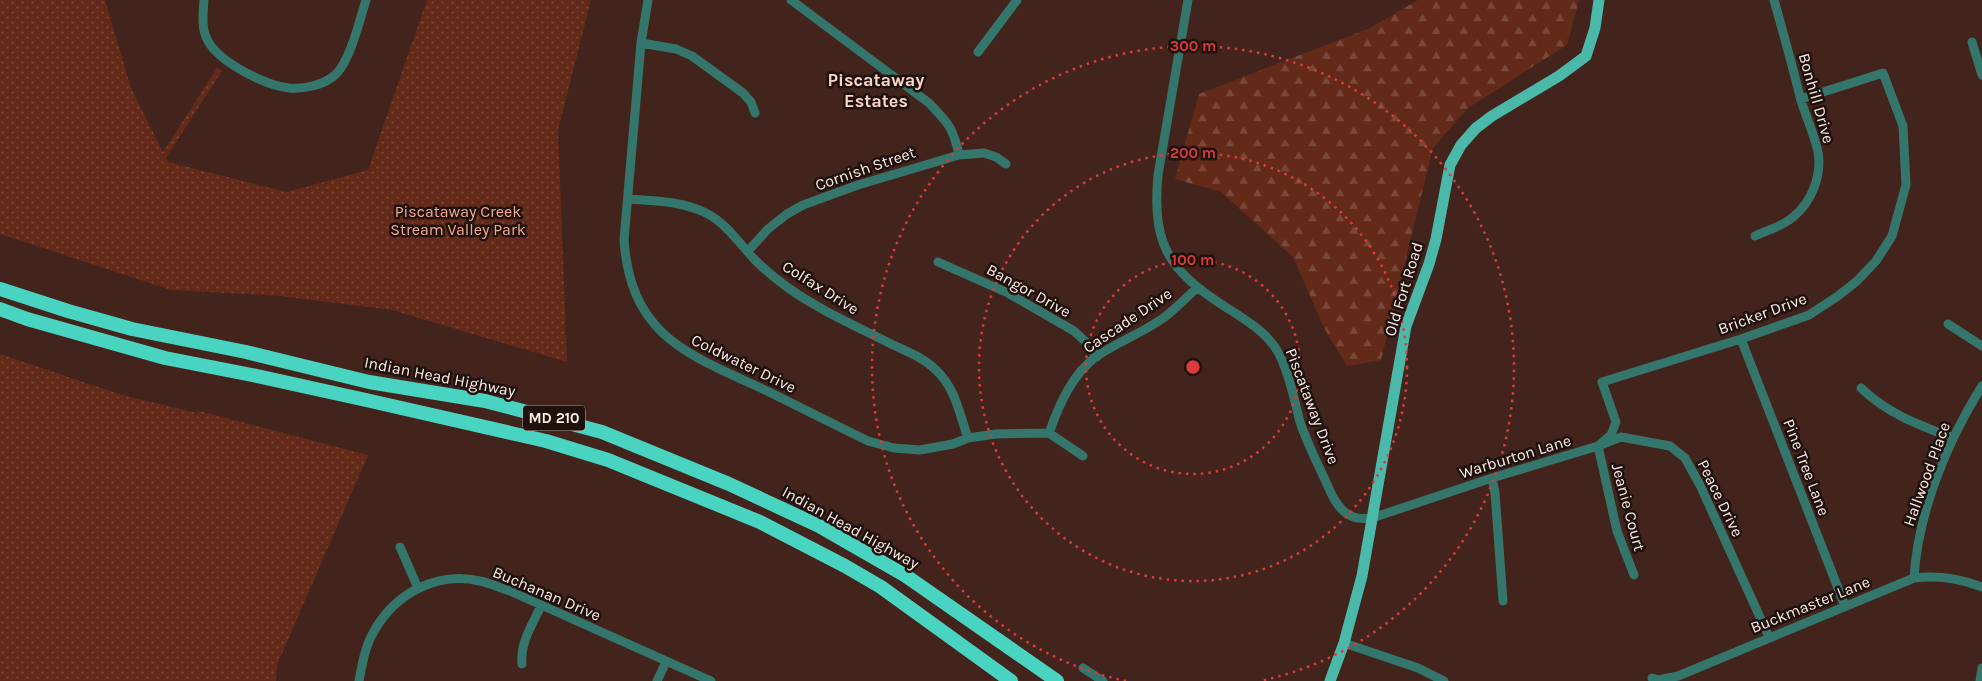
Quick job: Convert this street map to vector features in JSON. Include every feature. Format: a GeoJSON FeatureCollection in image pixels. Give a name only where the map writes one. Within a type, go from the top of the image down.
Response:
{"type":"FeatureCollection","features":[{"type":"Feature","properties":{"kind":"highway","name":"Indian Head Highway"},"geometry":{"type":"LineString","coordinates":[[0,288],[78,314],[132,329],[246,352],[369,382],[485,401],[602,432],[729,484],[819,526],[906,576],[1057,681]]}},
{"type":"Feature","properties":{"kind":"highway","name":"MD 210"},"geometry":{"type":"LineString","coordinates":[[0,309],[27,319],[165,358],[252,375],[546,441],[608,460],[760,522],[845,566],[880,587],[1011,681]]}},
{"type":"Feature","properties":{"kind":"main road","name":"Old Fort Road"},"geometry":{"type":"LineString","coordinates":[[1330,681],[1344,643],[1362,576],[1406,326],[1429,264],[1436,239],[1450,165],[1461,145],[1476,128],[1586,56],[1599,0]]}},
{"type":"Feature","properties":{"kind":"street"},"geometry":{"type":"LineString","coordinates":[[204,0],[203,24],[205,35],[216,53],[230,64],[274,84],[298,88],[308,87],[328,80],[341,68],[366,0]]}},
{"type":"Feature","properties":{"kind":"street","name":"Coldwater Drive"},"geometry":{"type":"LineString","coordinates":[[648,0],[641,43],[624,240],[628,272],[632,286],[641,306],[655,326],[680,348],[700,360],[868,441],[894,448],[920,450],[936,448],[968,438],[1007,433],[1049,433]]}},
{"type":"Feature","properties":{"kind":"street"},"geometry":{"type":"LineString","coordinates":[[791,0],[929,102],[947,121],[953,131],[959,154]]}},
{"type":"Feature","properties":{"kind":"street"},"geometry":{"type":"LineString","coordinates":[[978,52],[1017,0]]}},
{"type":"Feature","properties":{"kind":"street","name":"Piscataway Drive"},"geometry":{"type":"LineString","coordinates":[[1188,0],[1158,175],[1156,199],[1158,228],[1164,248],[1176,267],[1197,288],[1253,324],[1274,346],[1285,370],[1308,443],[1334,499],[1341,509],[1352,517],[1360,519],[1372,518]]}},
{"type":"Feature","properties":{"kind":"street","name":"Bonhill Drive"},"geometry":{"type":"LineString","coordinates":[[1756,236],[1793,217],[1802,208],[1814,189],[1819,166],[1818,152],[1801,99],[1776,0]]}},
{"type":"Feature","properties":{"kind":"street"},"geometry":{"type":"LineString","coordinates":[[1972,42],[1982,75]]}},
{"type":"Feature","properties":{"kind":"street"},"geometry":{"type":"LineString","coordinates":[[641,43],[676,49],[692,56],[743,93],[751,102],[755,112]]}},
{"type":"Feature","properties":{"kind":"street","name":"Bricker Drive"},"geometry":{"type":"LineString","coordinates":[[1598,446],[1611,435],[1616,422],[1602,382],[1809,315],[1838,296],[1856,280],[1876,260],[1892,236],[1906,185],[1903,126],[1884,73],[1801,99]]}},
{"type":"Feature","properties":{"kind":"street","name":"Cornish Street"},"geometry":{"type":"LineString","coordinates":[[748,251],[768,229],[803,205],[858,184],[959,154],[984,153],[996,156],[1006,164]]}},
{"type":"Feature","properties":{"kind":"street","name":"Colfax Drive"},"geometry":{"type":"LineString","coordinates":[[628,199],[673,202],[698,210],[723,225],[774,276],[804,298],[928,362],[947,381],[968,438]]}},
{"type":"Feature","properties":{"kind":"street","name":"Bangor Drive"},"geometry":{"type":"LineString","coordinates":[[938,262],[1008,293],[1074,331],[1085,341],[1096,357]]}},
{"type":"Feature","properties":{"kind":"street","name":"Cascade Drive"},"geometry":{"type":"LineString","coordinates":[[1049,433],[1058,407],[1065,394],[1078,375],[1096,357],[1165,316],[1197,288]]}},
{"type":"Feature","properties":{"kind":"street"},"geometry":{"type":"LineString","coordinates":[[1948,324],[1982,346]]}},
{"type":"Feature","properties":{"kind":"street","name":"Pine Tree Lane"},"geometry":{"type":"LineString","coordinates":[[1741,338],[1845,606]]}},
{"type":"Feature","properties":{"kind":"street","name":"Hallwood Place"},"geometry":{"type":"LineString","coordinates":[[1914,578],[1915,554],[1922,523],[1965,412],[1982,386]]}},
{"type":"Feature","properties":{"kind":"street"},"geometry":{"type":"LineString","coordinates":[[1862,388],[1875,401],[1899,416],[1954,438]]}},
{"type":"Feature","properties":{"kind":"street"},"geometry":{"type":"LineString","coordinates":[[1049,433],[1083,456]]}},
{"type":"Feature","properties":{"kind":"street","name":"Peace Drive"},"geometry":{"type":"LineString","coordinates":[[1598,446],[1621,437],[1670,446],[1685,458],[1700,485],[1769,637]]}},
{"type":"Feature","properties":{"kind":"street","name":"Warburton Lane"},"geometry":{"type":"LineString","coordinates":[[1372,518],[1492,478],[1598,446]]}},
{"type":"Feature","properties":{"kind":"street","name":"Jeanie Court"},"geometry":{"type":"LineString","coordinates":[[1598,446],[1617,531],[1634,575]]}},
{"type":"Feature","properties":{"kind":"street"},"geometry":{"type":"LineString","coordinates":[[1492,478],[1495,493],[1503,602]]}},
{"type":"Feature","properties":{"kind":"street"},"geometry":{"type":"LineString","coordinates":[[400,547],[418,588]]}},
{"type":"Feature","properties":{"kind":"street","name":"Buckmaster Lane"},"geometry":{"type":"LineString","coordinates":[[1652,678],[1658,680],[1678,676],[1914,578],[1944,577],[1967,581],[1982,587]]}},
{"type":"Feature","properties":{"kind":"street","name":"Buchanan Drive"},"geometry":{"type":"LineString","coordinates":[[358,681],[373,633],[398,601],[418,588],[434,581],[449,580],[480,581],[510,591],[711,681]]}},
{"type":"Feature","properties":{"kind":"street"},"geometry":{"type":"LineString","coordinates":[[522,664],[524,641],[541,606]]}},
{"type":"Feature","properties":{"kind":"street"},"geometry":{"type":"LineString","coordinates":[[1344,643],[1418,668],[1444,681]]}},
{"type":"Feature","properties":{"kind":"street"},"geometry":{"type":"LineString","coordinates":[[657,681],[666,662]]}},
{"type":"Feature","properties":{"kind":"street"},"geometry":{"type":"LineString","coordinates":[[1083,668],[1103,681]]}},
{"type":"Feature","properties":{"kind":"street"},"geometry":{"type":"LineString","coordinates":[[1980,681],[1982,668]]}},
{"type":"Feature","properties":{"kind":"green space","name":"Piscataway Creek Stream Valley Park"},"geometry":{"type":"Polygon","coordinates":[[[0,0],[105,0],[131,88],[163,152],[217,68],[222,71],[166,158],[168,162],[287,192],[368,170],[427,0],[591,0],[558,130],[567,362],[392,310],[280,296],[171,290],[0,234],[0,0]]]}},
{"type":"Feature","properties":{"kind":"green space"},"geometry":{"type":"Polygon","coordinates":[[[1418,0],[1579,0],[1567,45],[1468,108],[1433,148],[1381,360],[1347,366],[1324,328],[1293,257],[1221,192],[1175,179],[1199,94],[1370,28],[1418,0]]]}},
{"type":"Feature","properties":{"kind":"green space"},"geometry":{"type":"Polygon","coordinates":[[[0,354],[122,395],[197,413],[199,411],[368,455],[277,665],[276,681],[0,681],[0,354]]]}},
{"type":"Feature","properties":{"kind":"district","name":"Piscataway Estates"},"geometry":{"type":"Point","coordinates":[876,90]}}]}
